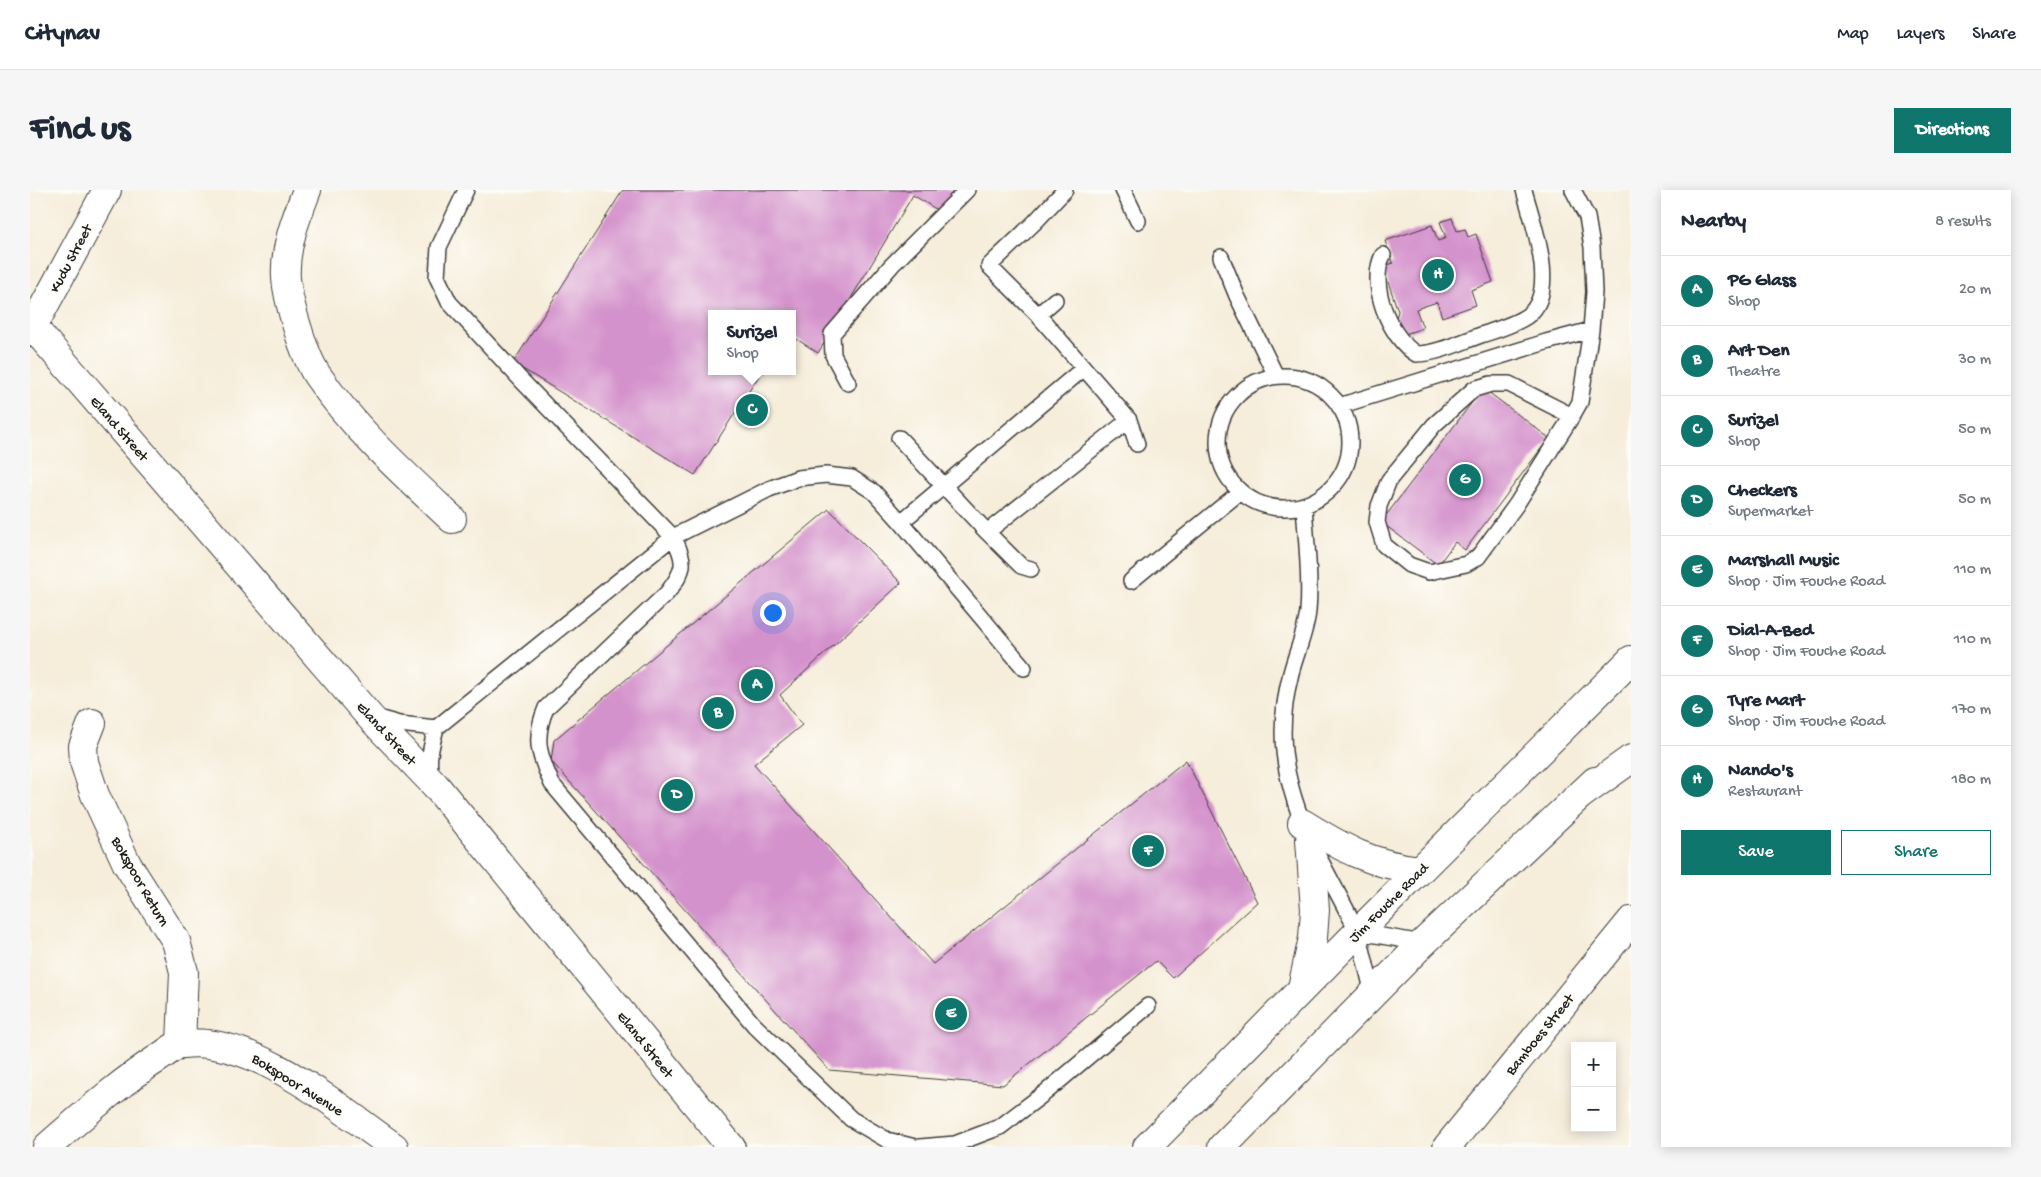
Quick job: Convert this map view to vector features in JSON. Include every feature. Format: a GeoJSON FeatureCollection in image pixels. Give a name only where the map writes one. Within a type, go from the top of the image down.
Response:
{"type":"FeatureCollection","features":[{"type":"Feature","properties":{"kind":"street","name":"Kudu Street"},"geometry":{"type":"LineString","coordinates":[[32,329],[107,190]]}},
{"type":"Feature","properties":{"kind":"street"},"geometry":{"type":"LineString","coordinates":[[307,190],[291,232],[286,277],[292,312],[316,374],[355,423],[452,520]]}},
{"type":"Feature","properties":{"kind":"street","name":"Eland Street"},"geometry":{"type":"LineString","coordinates":[[32,329],[370,716],[435,785],[731,1147]]}},
{"type":"Feature","properties":{"kind":"street","name":"Jim Fouche Road"},"geometry":{"type":"LineString","coordinates":[[1147,1147],[1302,988],[1631,660]]}},
{"type":"Feature","properties":{"kind":"street","name":"Bokspoor Return"},"geometry":{"type":"LineString","coordinates":[[92,723],[83,746],[84,762],[94,795],[128,864],[176,940],[184,972],[181,1044]]}},
{"type":"Feature","properties":{"kind":"street"},"geometry":{"type":"LineString","coordinates":[[1222,1147],[1422,943],[1631,748]]}},
{"type":"Feature","properties":{"kind":"street"},"geometry":{"type":"LineString","coordinates":[[1576,798],[1631,759]]}},
{"type":"Feature","properties":{"kind":"street"},"geometry":{"type":"LineString","coordinates":[[1306,831],[1350,852],[1392,866],[1420,870]]}},
{"type":"Feature","properties":{"kind":"street"},"geometry":{"type":"LineString","coordinates":[[1302,988],[1313,938],[1315,910],[1306,831]]}},
{"type":"Feature","properties":{"kind":"street","name":"Bamboes Street"},"geometry":{"type":"LineString","coordinates":[[1447,1147],[1631,921]]}},
{"type":"Feature","properties":{"kind":"street"},"geometry":{"type":"LineString","coordinates":[[47,1147],[114,1087],[181,1044]]}},
{"type":"Feature","properties":{"kind":"street","name":"Bokspoor Avenue"},"geometry":{"type":"LineString","coordinates":[[181,1044],[212,1045],[246,1052],[306,1085],[394,1147]]}},
{"type":"Feature","properties":{"kind":"lane"},"geometry":{"type":"LineString","coordinates":[[466,190],[439,247],[437,277],[449,302],[522,381],[673,537],[682,552],[684,565],[679,578],[660,600],[546,708],[540,722],[538,737],[540,756],[552,784],[754,1025],[851,1119],[887,1140],[915,1147]]}},
{"type":"Feature","properties":{"kind":"lane"},"geometry":{"type":"LineString","coordinates":[[848,383],[833,354],[832,334],[892,265],[967,190]]}},
{"type":"Feature","properties":{"kind":"lane"},"geometry":{"type":"LineString","coordinates":[[1065,190],[1036,222],[990,266],[1038,315],[1129,420],[1137,444]]}},
{"type":"Feature","properties":{"kind":"lane"},"geometry":{"type":"LineString","coordinates":[[1123,190],[1138,221]]}},
{"type":"Feature","properties":{"kind":"lane"},"geometry":{"type":"LineString","coordinates":[[1383,255],[1378,265],[1378,283],[1383,310],[1402,342],[1416,354],[1433,351],[1501,328],[1527,316],[1540,302],[1543,279],[1541,256],[1524,190]]}},
{"type":"Feature","properties":{"kind":"lane"},"geometry":{"type":"LineString","coordinates":[[1572,416],[1509,384],[1491,384],[1474,389],[1434,425],[1389,480],[1379,506],[1377,522],[1384,545],[1408,565],[1429,572],[1466,564],[1478,557],[1516,506],[1572,416],[1580,402],[1591,330],[1594,292],[1592,247],[1587,217],[1573,190]]}},
{"type":"Feature","properties":{"kind":"lane"},"geometry":{"type":"LineString","coordinates":[[1221,257],[1237,296],[1276,376]]}},
{"type":"Feature","properties":{"kind":"lane"},"geometry":{"type":"LineString","coordinates":[[1038,315],[1054,300]]}},
{"type":"Feature","properties":{"kind":"lane"},"geometry":{"type":"LineString","coordinates":[[1339,406],[1546,342],[1591,330]]}},
{"type":"Feature","properties":{"kind":"lane"},"geometry":{"type":"LineString","coordinates":[[901,522],[946,487],[987,449],[1084,368]]}},
{"type":"Feature","properties":{"kind":"lane"},"geometry":{"type":"LineString","coordinates":[[1276,376],[1295,377],[1312,382],[1327,392],[1339,406],[1348,424],[1350,444],[1346,463],[1336,482],[1322,496],[1304,505],[1287,508],[1270,506],[1254,501],[1240,492],[1227,476],[1219,457],[1217,437],[1225,410],[1233,399],[1252,384],[1276,376]]}},
{"type":"Feature","properties":{"kind":"lane"},"geometry":{"type":"LineString","coordinates":[[987,532],[1129,420]]}},
{"type":"Feature","properties":{"kind":"lane"},"geometry":{"type":"LineString","coordinates":[[899,438],[1020,566],[1031,569]]}},
{"type":"Feature","properties":{"kind":"lane"},"geometry":{"type":"LineString","coordinates":[[435,785],[429,770],[429,757],[436,728],[673,537],[769,489],[798,478],[826,475],[852,478],[874,492],[1024,668]]}},
{"type":"Feature","properties":{"kind":"lane"},"geometry":{"type":"LineString","coordinates":[[1131,581],[1240,492]]}},
{"type":"Feature","properties":{"kind":"lane"},"geometry":{"type":"LineString","coordinates":[[1304,505],[1308,612],[1283,712],[1283,755],[1290,791],[1306,831],[1358,932],[1373,994]]}},
{"type":"Feature","properties":{"kind":"lane"},"geometry":{"type":"LineString","coordinates":[[370,716],[398,724],[436,728]]}},
{"type":"Feature","properties":{"kind":"lane"},"geometry":{"type":"LineString","coordinates":[[1358,932],[1422,943]]}},
{"type":"Feature","properties":{"kind":"lane"},"geometry":{"type":"LineString","coordinates":[[920,1147],[955,1144],[1000,1126],[1046,1092],[1148,1006]]}},
{"type":"Feature","properties":{"kind":"building"},"geometry":{"type":"Polygon","coordinates":[[[623,190],[957,190],[942,213],[913,195],[818,353],[796,339],[796,310],[708,310],[708,375],[759,375],[695,475],[513,363],[623,190]]]}},
{"type":"Feature","properties":{"kind":"building"},"geometry":{"type":"Polygon","coordinates":[[[1452,218],[1457,231],[1465,229],[1468,237],[1476,234],[1493,282],[1471,290],[1476,305],[1442,317],[1437,302],[1416,309],[1423,328],[1402,335],[1396,318],[1398,311],[1383,267],[1393,263],[1385,241],[1432,225],[1438,241],[1446,238],[1440,222],[1452,218]]]}},
{"type":"Feature","properties":{"kind":"building"},"geometry":{"type":"Polygon","coordinates":[[[1483,388],[1549,438],[1465,550],[1455,542],[1438,565],[1381,522],[1483,388]]]}},
{"type":"Feature","properties":{"kind":"building"},"geometry":{"type":"Polygon","coordinates":[[[829,509],[901,583],[780,695],[802,725],[754,764],[933,964],[1186,760],[1257,902],[1173,978],[1156,961],[1003,1085],[829,1070],[551,761],[554,740],[829,509]]]}},
{"type":"Feature","properties":{"kind":"place","name":"Nando's"},"geometry":{"type":"Point","coordinates":[1438,275]}},
{"type":"Feature","properties":{"kind":"place","name":"Surizel"},"geometry":{"type":"Point","coordinates":[752,410]}},
{"type":"Feature","properties":{"kind":"place","name":"Tyre Mart"},"geometry":{"type":"Point","coordinates":[1465,480]}},
{"type":"Feature","properties":{"kind":"place","name":"PG Glass"},"geometry":{"type":"Point","coordinates":[757,685]}},
{"type":"Feature","properties":{"kind":"place","name":"Art Den"},"geometry":{"type":"Point","coordinates":[718,713]}},
{"type":"Feature","properties":{"kind":"place","name":"Checkers"},"geometry":{"type":"Point","coordinates":[677,795]}},
{"type":"Feature","properties":{"kind":"place","name":"Dial-A-Bed"},"geometry":{"type":"Point","coordinates":[1148,851]}},
{"type":"Feature","properties":{"kind":"place","name":"Marshall Music"},"geometry":{"type":"Point","coordinates":[951,1014]}}]}
